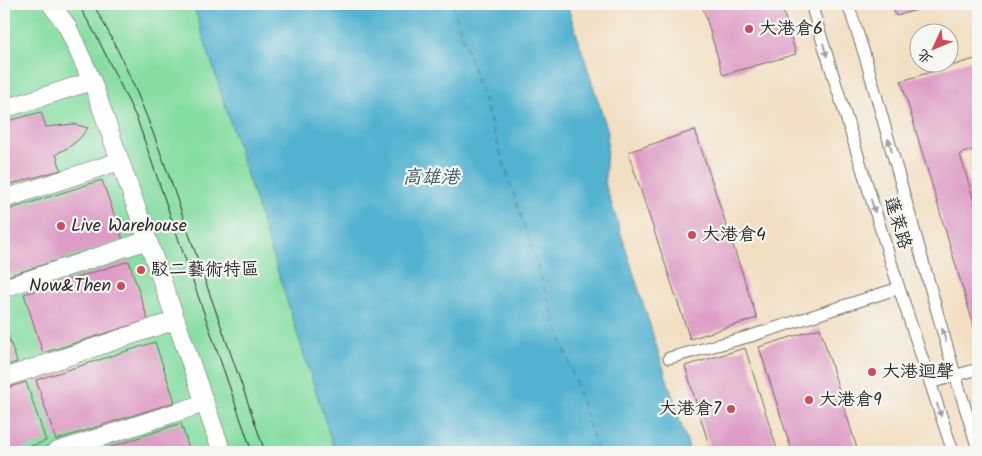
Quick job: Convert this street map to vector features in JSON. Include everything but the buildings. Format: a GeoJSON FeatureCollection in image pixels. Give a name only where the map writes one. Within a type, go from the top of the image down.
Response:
{"type":"FeatureCollection","features":[{"type":"Feature","properties":{"kind":"street"},"geometry":{"type":"LineString","coordinates":[[51,4],[66,26],[92,80],[222,452]]}},
{"type":"Feature","properties":{"kind":"street"},"geometry":{"type":"LineString","coordinates":[[4,108],[92,80]]}},
{"type":"Feature","properties":{"kind":"street"},"geometry":{"type":"LineString","coordinates":[[4,199],[120,162]]}},
{"type":"Feature","properties":{"kind":"street"},"geometry":{"type":"LineString","coordinates":[[4,288],[148,240]]}},
{"type":"Feature","properties":{"kind":"street"},"geometry":{"type":"LineString","coordinates":[[4,378],[176,320]]}},
{"type":"Feature","properties":{"kind":"street"},"geometry":{"type":"LineString","coordinates":[[55,452],[205,403]]}},
{"type":"Feature","properties":{"kind":"lane","name":"蓬萊路"},"geometry":{"type":"LineString","coordinates":[[811,4],[952,452]]}},
{"type":"Feature","properties":{"kind":"lane","name":"蓬萊路"},"geometry":{"type":"LineString","coordinates":[[848,4],[865,56],[955,375],[978,449]]}},
{"type":"Feature","properties":{"kind":"lane"},"geometry":{"type":"LineString","coordinates":[[669,358],[751,336],[899,288]]}},
{"type":"Feature","properties":{"kind":"lane"},"geometry":{"type":"LineString","coordinates":[[930,383],[978,368]]}},
{"type":"Feature","properties":{"kind":"green space","name":"駁二藝術特區"},"geometry":{"type":"Polygon","coordinates":[[[4,4],[193,4],[335,452],[4,452],[4,4]]]}},
{"type":"Feature","properties":{"kind":"water","name":"高雄港"},"geometry":{"type":"Polygon","coordinates":[[[193,4],[567,4],[608,132],[605,183],[690,452],[335,452],[193,4]]]}},
{"type":"Feature","properties":{"kind":"ferry route"},"geometry":{"type":"LineString","coordinates":[[452,4],[598,452]]}},
{"type":"Feature","properties":{"kind":"tram line"},"geometry":{"type":"LineString","coordinates":[[78,4],[97,37],[137,119],[252,452]]}},
{"type":"Feature","properties":{"kind":"tram line"},"geometry":{"type":"LineString","coordinates":[[93,4],[122,59],[147,116],[265,452]]}},
{"type":"Feature","properties":{"kind":"place","name":"大港倉6"},"geometry":{"type":"Point","coordinates":[749,29]}},
{"type":"Feature","properties":{"kind":"place","name":"Live Warehouse"},"geometry":{"type":"Point","coordinates":[61,226]}},
{"type":"Feature","properties":{"kind":"place","name":"大港倉4"},"geometry":{"type":"Point","coordinates":[692,235]}},
{"type":"Feature","properties":{"kind":"place","name":"駁二藝術特區"},"geometry":{"type":"Point","coordinates":[141,270]}},
{"type":"Feature","properties":{"kind":"place","name":"Now&Then"},"geometry":{"type":"Point","coordinates":[121,286]}},
{"type":"Feature","properties":{"kind":"place","name":"大港迴聲"},"geometry":{"type":"Point","coordinates":[872,372]}},
{"type":"Feature","properties":{"kind":"place","name":"大港倉9"},"geometry":{"type":"Point","coordinates":[809,400]}},
{"type":"Feature","properties":{"kind":"place","name":"大港倉7"},"geometry":{"type":"Point","coordinates":[731,409]}}]}
